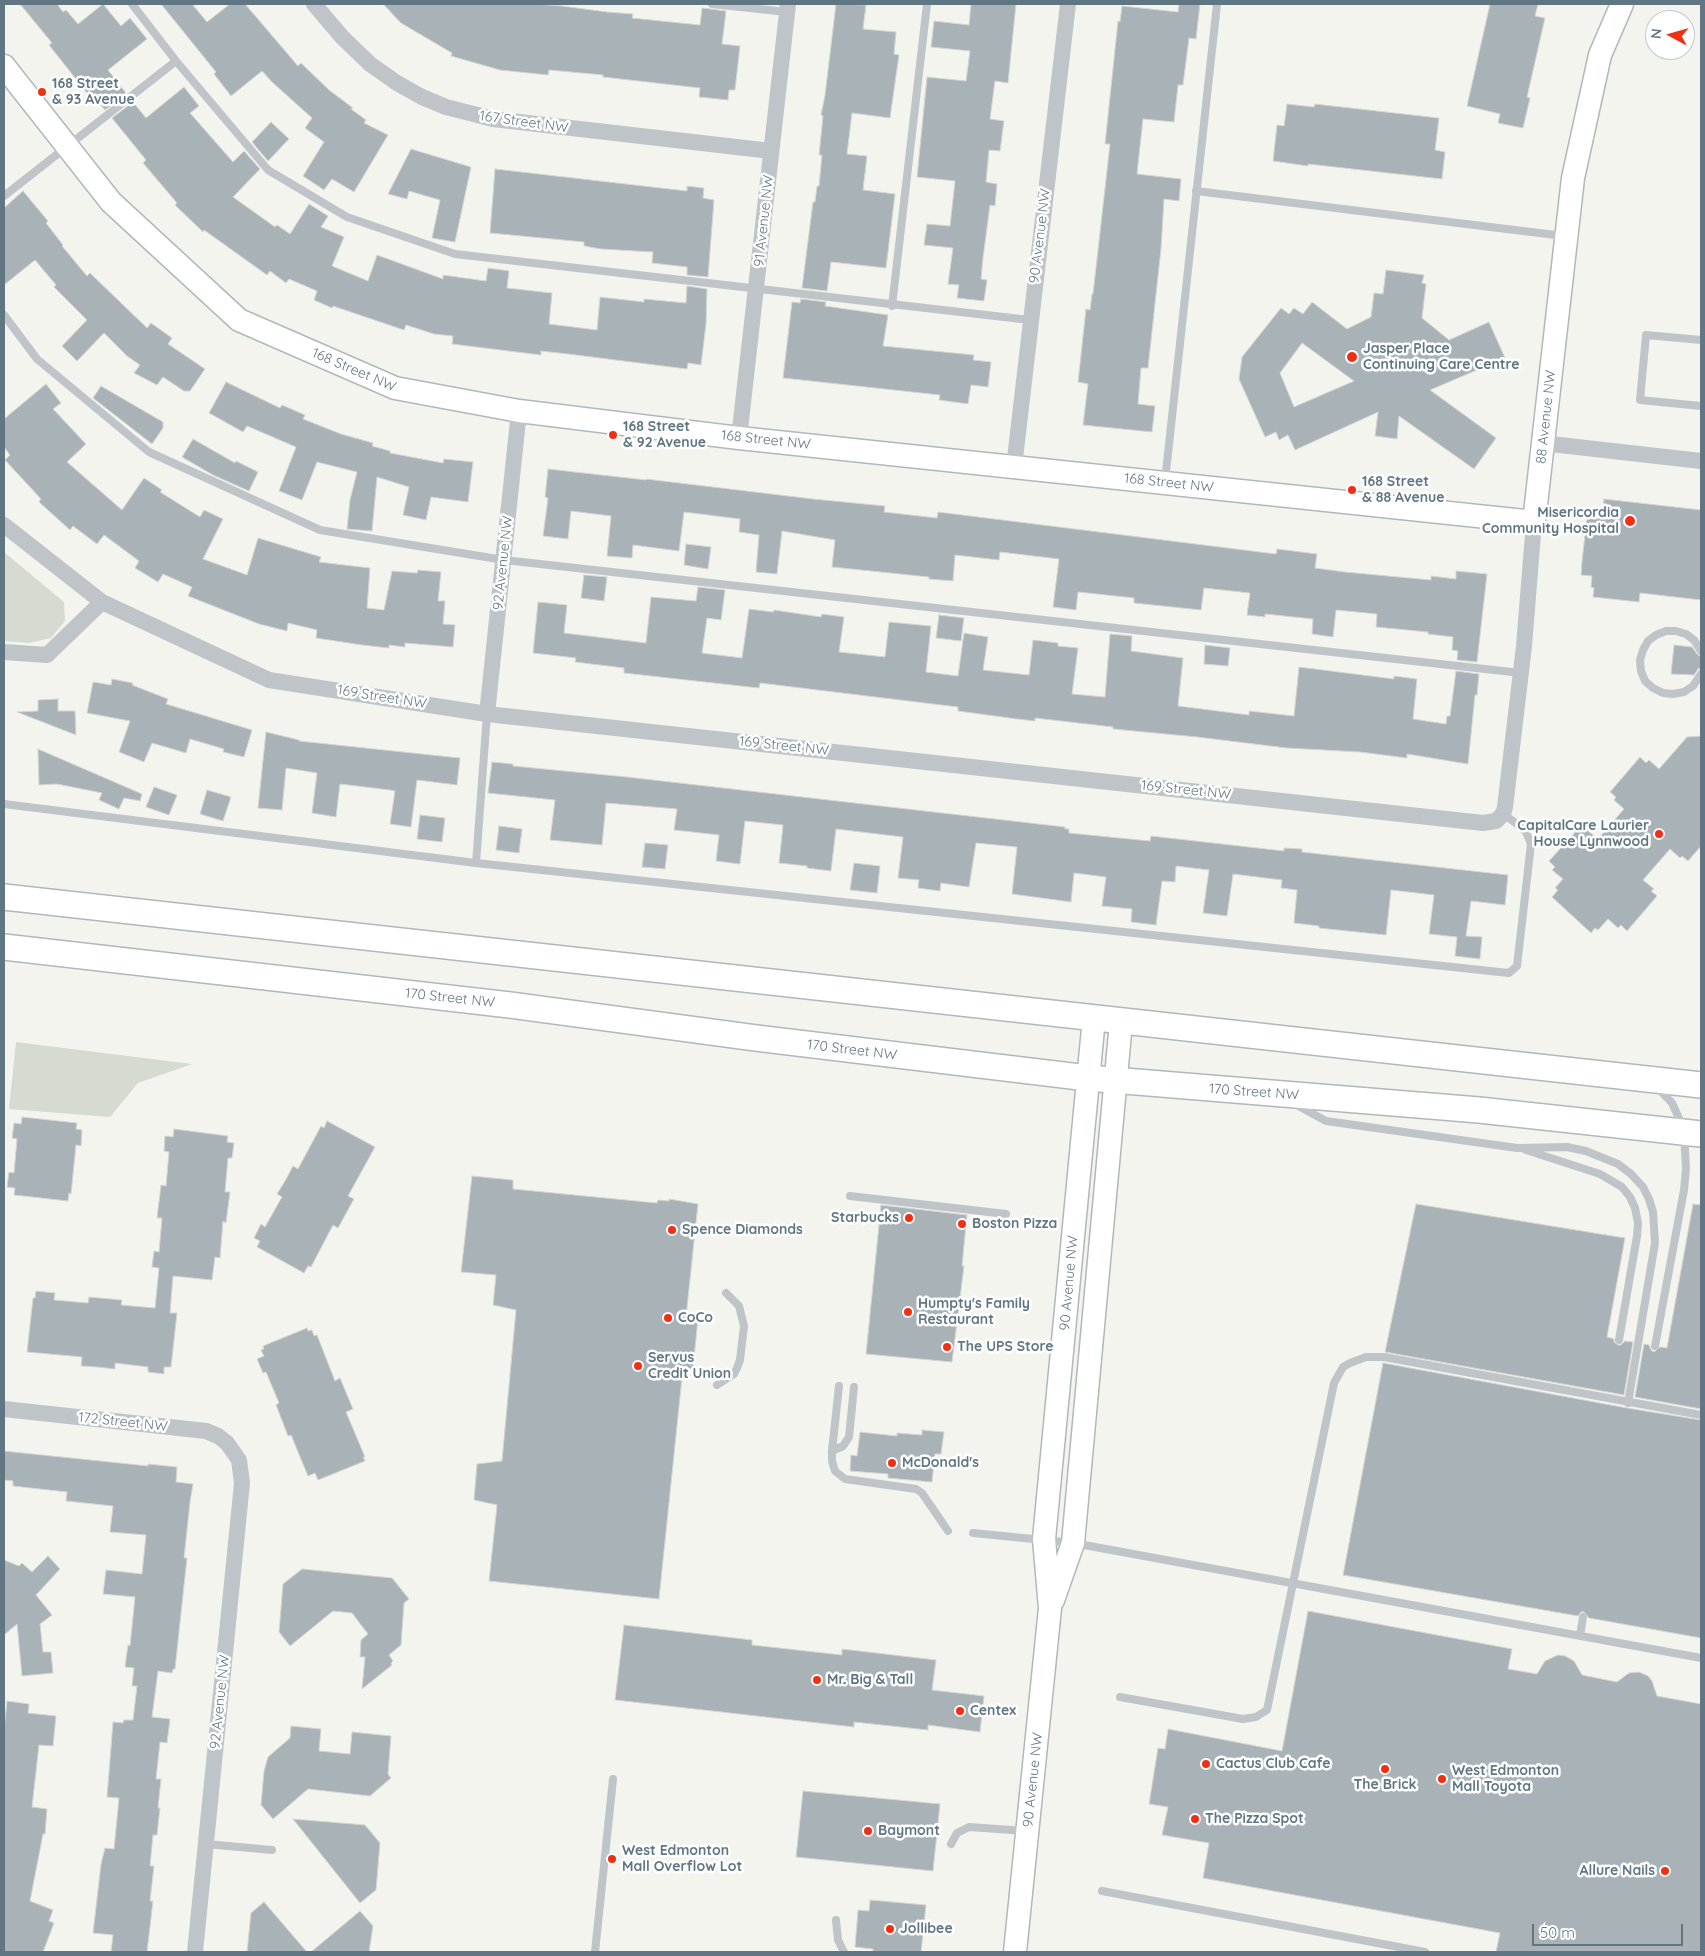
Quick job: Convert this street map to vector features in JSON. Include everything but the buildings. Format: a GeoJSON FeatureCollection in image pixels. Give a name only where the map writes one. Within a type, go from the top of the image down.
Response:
{"type":"FeatureCollection","features":[{"type":"Feature","properties":{"kind":"main road"},"geometry":{"type":"LineString","coordinates":[[4,897],[1701,1085]]}},
{"type":"Feature","properties":{"kind":"main road","name":"170 Street NW"},"geometry":{"type":"LineString","coordinates":[[4,947],[510,1005],[1088,1078],[1479,1110],[1694,1137]]}},
{"type":"Feature","properties":{"kind":"street","name":"167 Street NW"},"geometry":{"type":"LineString","coordinates":[[314,4],[342,37],[370,64],[397,83],[422,97],[446,107],[493,119],[771,151]]}},
{"type":"Feature","properties":{"kind":"street","name":"90 Avenue NW"},"geometry":{"type":"LineString","coordinates":[[1014,467],[1068,4]]}},
{"type":"Feature","properties":{"kind":"street","name":"88 Avenue NW"},"geometry":{"type":"LineString","coordinates":[[1502,814],[1506,802],[1521,673],[1542,443],[1567,237],[1572,178],[1600,55],[1622,4]]}},
{"type":"Feature","properties":{"kind":"street","name":"91 Avenue NW"},"geometry":{"type":"LineString","coordinates":[[739,438],[788,8]]}},
{"type":"Feature","properties":{"kind":"street","name":"168 Street NW"},"geometry":{"type":"LineString","coordinates":[[4,66],[111,202],[239,320],[395,388],[519,411],[739,438],[1534,522]]}},
{"type":"Feature","properties":{"kind":"street","name":"92 Avenue NW"},"geometry":{"type":"LineString","coordinates":[[487,714],[519,411]]}},
{"type":"Feature","properties":{"kind":"street"},"geometry":{"type":"LineString","coordinates":[[1542,443],[1701,461]]}},
{"type":"Feature","properties":{"kind":"street","name":"169 Street NW"},"geometry":{"type":"LineString","coordinates":[[4,525],[102,602],[269,680],[487,714],[1483,823],[1496,821],[1502,814]]}},
{"type":"Feature","properties":{"kind":"street"},"geometry":{"type":"LineString","coordinates":[[4,652],[47,655],[102,602]]}},
{"type":"Feature","properties":{"kind":"street","name":"90 Avenue NW"},"geometry":{"type":"LineString","coordinates":[[1015,1952],[1050,1608],[1044,1539],[1094,1018]]}},
{"type":"Feature","properties":{"kind":"street","name":"90 Avenue NW"},"geometry":{"type":"LineString","coordinates":[[1050,1608],[1073,1543],[1121,1022]]}},
{"type":"Feature","properties":{"kind":"street","name":"172 Street NW"},"geometry":{"type":"LineString","coordinates":[[4,1408],[206,1431],[218,1436],[235,1452]]}},
{"type":"Feature","properties":{"kind":"street","name":"92 Avenue NW"},"geometry":{"type":"LineString","coordinates":[[195,1952],[242,1483],[239,1460],[235,1452]]}},
{"type":"Feature","properties":{"kind":"lane"},"geometry":{"type":"LineString","coordinates":[[132,4],[176,61],[268,170],[347,217],[455,254],[892,306],[1030,320]]}},
{"type":"Feature","properties":{"kind":"lane"},"geometry":{"type":"LineString","coordinates":[[712,4],[788,8]]}},
{"type":"Feature","properties":{"kind":"lane"},"geometry":{"type":"LineString","coordinates":[[892,306],[928,4]]}},
{"type":"Feature","properties":{"kind":"lane"},"geometry":{"type":"LineString","coordinates":[[1164,483],[1217,4]]}},
{"type":"Feature","properties":{"kind":"lane"},"geometry":{"type":"LineString","coordinates":[[4,196],[176,61]]}},
{"type":"Feature","properties":{"kind":"lane"},"geometry":{"type":"LineString","coordinates":[[1196,191],[1567,237]]}},
{"type":"Feature","properties":{"kind":"lane"},"geometry":{"type":"LineString","coordinates":[[4,315],[37,359],[149,452],[320,530],[504,560],[1521,673]]}},
{"type":"Feature","properties":{"kind":"lane"},"geometry":{"type":"LineString","coordinates":[[1701,340],[1646,335],[1640,400],[1701,406]]}},
{"type":"Feature","properties":{"kind":"lane"},"geometry":{"type":"LineString","coordinates":[[1701,651],[1694,640],[1686,634],[1666,631],[1648,641],[1642,650],[1640,660],[1641,671],[1645,681],[1663,693],[1684,692],[1693,686],[1701,674]]}},
{"type":"Feature","properties":{"kind":"lane"},"geometry":{"type":"LineString","coordinates":[[476,862],[487,714]]}},
{"type":"Feature","properties":{"kind":"lane"},"geometry":{"type":"LineString","coordinates":[[4,804],[476,862],[1508,973],[1517,966],[1531,844],[1526,832],[1502,814]]}},
{"type":"Feature","properties":{"kind":"lane"},"geometry":{"type":"LineString","coordinates":[[1648,1079],[1672,1103],[1694,1137],[1686,1168],[1684,1190],[1655,1346]]}},
{"type":"Feature","properties":{"kind":"lane"},"geometry":{"type":"LineString","coordinates":[[1277,1094],[1326,1121],[1517,1148],[1567,1147],[1600,1155],[1618,1164],[1631,1174],[1649,1199],[1653,1212],[1655,1243],[1628,1403]]}},
{"type":"Feature","properties":{"kind":"lane"},"geometry":{"type":"LineString","coordinates":[[1517,1148],[1600,1174],[1622,1187],[1630,1197],[1635,1208],[1638,1236],[1619,1340]]}},
{"type":"Feature","properties":{"kind":"lane"},"geometry":{"type":"LineString","coordinates":[[850,1196],[1006,1214]]}},
{"type":"Feature","properties":{"kind":"lane"},"geometry":{"type":"LineString","coordinates":[[717,1385],[734,1374],[738,1368],[744,1326],[739,1306],[726,1293]]}},
{"type":"Feature","properties":{"kind":"lane"},"geometry":{"type":"LineString","coordinates":[[1120,1697],[1243,1719],[1250,1719],[1261,1715],[1267,1710],[1334,1383],[1343,1368],[1350,1363],[1366,1357],[1384,1357],[1701,1415]]}},
{"type":"Feature","properties":{"kind":"lane"},"geometry":{"type":"LineString","coordinates":[[839,1386],[832,1451],[834,1471],[846,1479],[916,1490],[922,1493],[948,1530]]}},
{"type":"Feature","properties":{"kind":"lane"},"geometry":{"type":"LineString","coordinates":[[832,1451],[844,1446],[847,1442],[854,1387]]}},
{"type":"Feature","properties":{"kind":"lane"},"geometry":{"type":"LineString","coordinates":[[973,1533],[1073,1543],[1701,1658]]}},
{"type":"Feature","properties":{"kind":"lane"},"geometry":{"type":"LineString","coordinates":[[1580,1636],[1583,1617]]}},
{"type":"Feature","properties":{"kind":"lane"},"geometry":{"type":"LineString","coordinates":[[595,1952],[613,1779]]}},
{"type":"Feature","properties":{"kind":"lane"},"geometry":{"type":"LineString","coordinates":[[951,1844],[957,1832],[969,1827],[1028,1831]]}},
{"type":"Feature","properties":{"kind":"lane"},"geometry":{"type":"LineString","coordinates":[[206,1844],[272,1850]]}},
{"type":"Feature","properties":{"kind":"lane"},"geometry":{"type":"LineString","coordinates":[[1102,1891],[1425,1952]]}},
{"type":"Feature","properties":{"kind":"lane"},"geometry":{"type":"LineString","coordinates":[[836,1920],[838,1940],[844,1952]]}},
{"type":"Feature","properties":{"kind":"shaded area"},"geometry":{"type":"Polygon","coordinates":[[[4,552],[64,602],[65,621],[51,638],[29,643],[4,641],[4,552]]]}},
{"type":"Feature","properties":{"kind":"shaded area"},"geometry":{"type":"Polygon","coordinates":[[[16,1042],[192,1064],[138,1083],[110,1117],[9,1109],[16,1042]]]}},
{"type":"Feature","properties":{"kind":"place","name":"168 Street & 93 Avenue"},"geometry":{"type":"Point","coordinates":[42,92]}},
{"type":"Feature","properties":{"kind":"place","name":"Jasper Place Continuing Care Centre"},"geometry":{"type":"Point","coordinates":[1352,357]}},
{"type":"Feature","properties":{"kind":"place","name":"168 Street & 92 Avenue"},"geometry":{"type":"Point","coordinates":[613,435]}},
{"type":"Feature","properties":{"kind":"place","name":"168 Street & 88 Avenue"},"geometry":{"type":"Point","coordinates":[1352,490]}},
{"type":"Feature","properties":{"kind":"place","name":"Misericordia Community Hospital"},"geometry":{"type":"Point","coordinates":[1630,521]}},
{"type":"Feature","properties":{"kind":"place","name":"CapitalCare Laurier House Lynnwood"},"geometry":{"type":"Point","coordinates":[1659,834]}},
{"type":"Feature","properties":{"kind":"place","name":"Starbucks"},"geometry":{"type":"Point","coordinates":[909,1218]}},
{"type":"Feature","properties":{"kind":"place","name":"Boston Pizza"},"geometry":{"type":"Point","coordinates":[962,1224]}},
{"type":"Feature","properties":{"kind":"place","name":"Spence Diamonds"},"geometry":{"type":"Point","coordinates":[672,1230]}},
{"type":"Feature","properties":{"kind":"place","name":"Humpty's Family Restaurant"},"geometry":{"type":"Point","coordinates":[908,1312]}},
{"type":"Feature","properties":{"kind":"place","name":"CoCo"},"geometry":{"type":"Point","coordinates":[668,1318]}},
{"type":"Feature","properties":{"kind":"place","name":"The UPS Store"},"geometry":{"type":"Point","coordinates":[947,1347]}},
{"type":"Feature","properties":{"kind":"place","name":"Servus Credit Union"},"geometry":{"type":"Point","coordinates":[638,1366]}},
{"type":"Feature","properties":{"kind":"place","name":"McDonald's"},"geometry":{"type":"Point","coordinates":[892,1463]}},
{"type":"Feature","properties":{"kind":"place","name":"Mr. Big & Tall"},"geometry":{"type":"Point","coordinates":[817,1680]}},
{"type":"Feature","properties":{"kind":"place","name":"Centex"},"geometry":{"type":"Point","coordinates":[960,1711]}},
{"type":"Feature","properties":{"kind":"place","name":"Cactus Club Cafe"},"geometry":{"type":"Point","coordinates":[1206,1764]}},
{"type":"Feature","properties":{"kind":"place","name":"The Brick"},"geometry":{"type":"Point","coordinates":[1385,1769]}},
{"type":"Feature","properties":{"kind":"place","name":"West Edmonton Mall Toyota"},"geometry":{"type":"Point","coordinates":[1442,1779]}},
{"type":"Feature","properties":{"kind":"place","name":"The Pizza Spot"},"geometry":{"type":"Point","coordinates":[1195,1819]}},
{"type":"Feature","properties":{"kind":"place","name":"Baymont"},"geometry":{"type":"Point","coordinates":[868,1831]}},
{"type":"Feature","properties":{"kind":"place","name":"West Edmonton Mall Overflow Lot"},"geometry":{"type":"Point","coordinates":[612,1859]}},
{"type":"Feature","properties":{"kind":"place","name":"Allure Nails"},"geometry":{"type":"Point","coordinates":[1665,1871]}},
{"type":"Feature","properties":{"kind":"place","name":"Jollibee"},"geometry":{"type":"Point","coordinates":[890,1929]}}]}
